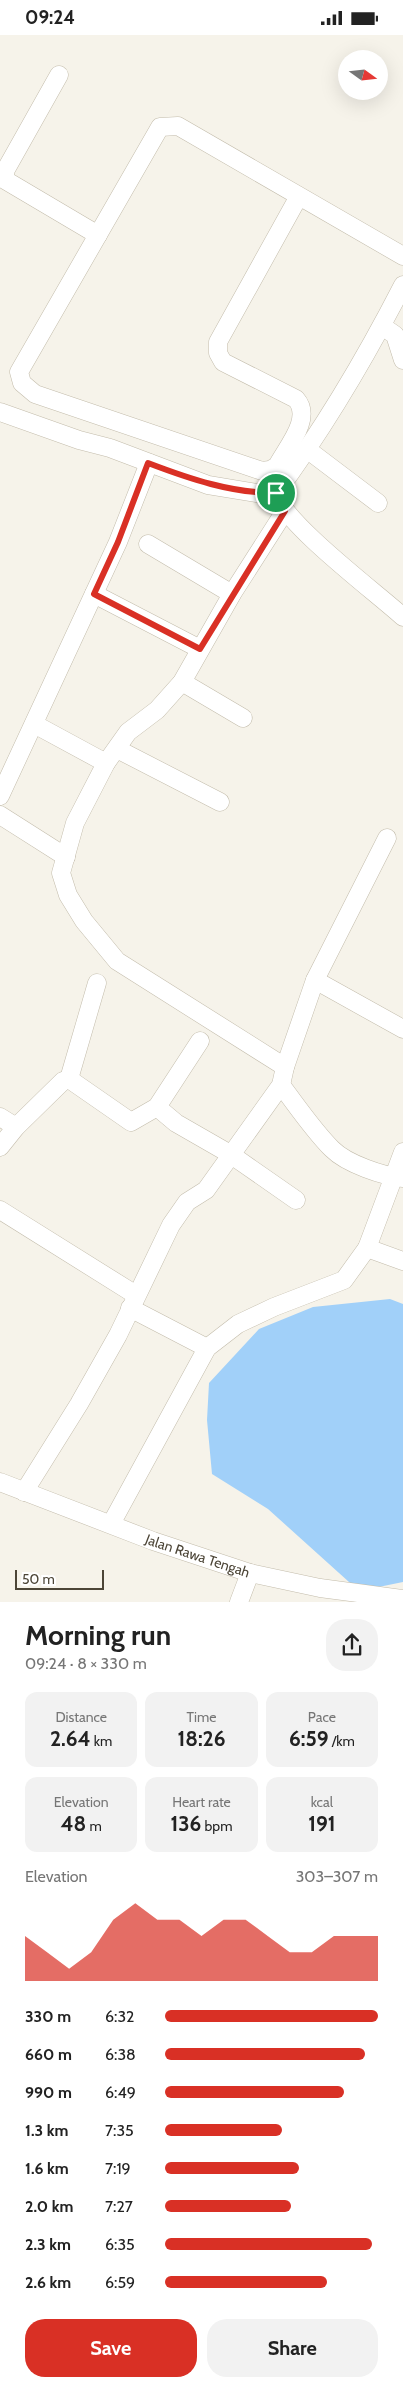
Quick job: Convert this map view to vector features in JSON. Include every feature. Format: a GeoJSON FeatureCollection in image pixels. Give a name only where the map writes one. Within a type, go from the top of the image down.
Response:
{"type":"FeatureCollection","features":[{"type":"Feature","properties":{"kind":"street"},"geometry":{"type":"LineString","coordinates":[[59,75],[5,171],[5,180],[98,235]]}},
{"type":"Feature","properties":{"kind":"street"},"geometry":{"type":"LineString","coordinates":[[299,196],[218,342],[218,353],[223,362],[296,399],[302,405],[303,418],[277,466],[270,471],[262,471],[35,393],[22,383],[19,371],[160,127],[168,125],[178,126],[403,256]]}},
{"type":"Feature","properties":{"kind":"street"},"geometry":{"type":"LineString","coordinates":[[276,493],[308,451],[382,326],[403,285]]}},
{"type":"Feature","properties":{"kind":"street"},"geometry":{"type":"LineString","coordinates":[[382,326],[395,335],[403,359]]}},
{"type":"Feature","properties":{"kind":"street"},"geometry":{"type":"LineString","coordinates":[[0,412],[70,437],[110,448],[208,485],[257,493],[276,493]]}},
{"type":"Feature","properties":{"kind":"street"},"geometry":{"type":"LineString","coordinates":[[308,451],[378,503]]}},
{"type":"Feature","properties":{"kind":"street"},"geometry":{"type":"LineString","coordinates":[[0,796],[118,542],[148,463]]}},
{"type":"Feature","properties":{"kind":"street"},"geometry":{"type":"LineString","coordinates":[[276,493],[285,511],[335,559],[403,617]]}},
{"type":"Feature","properties":{"kind":"street"},"geometry":{"type":"LineString","coordinates":[[285,511],[232,594],[182,682],[157,710],[128,732],[106,763],[75,823],[61,873],[68,895],[84,921],[117,961],[285,1067]]}},
{"type":"Feature","properties":{"kind":"street"},"geometry":{"type":"LineString","coordinates":[[148,544],[232,594]]}},
{"type":"Feature","properties":{"kind":"street"},"geometry":{"type":"LineString","coordinates":[[94,594],[200,649]]}},
{"type":"Feature","properties":{"kind":"street"},"geometry":{"type":"LineString","coordinates":[[182,682],[243,718]]}},
{"type":"Feature","properties":{"kind":"street"},"geometry":{"type":"LineString","coordinates":[[34,724],[106,763]]}},
{"type":"Feature","properties":{"kind":"street"},"geometry":{"type":"LineString","coordinates":[[117,749],[220,802]]}},
{"type":"Feature","properties":{"kind":"street"},"geometry":{"type":"LineString","coordinates":[[0,815],[66,857]]}},
{"type":"Feature","properties":{"kind":"street"},"geometry":{"type":"LineString","coordinates":[[24,1492],[84,1396],[118,1335],[171,1225],[187,1203],[206,1190],[281,1085],[285,1067],[315,980],[387,838]]}},
{"type":"Feature","properties":{"kind":"street"},"geometry":{"type":"LineString","coordinates":[[315,980],[403,1029]]}},
{"type":"Feature","properties":{"kind":"street"},"geometry":{"type":"LineString","coordinates":[[69,1079],[97,983]]}},
{"type":"Feature","properties":{"kind":"street"},"geometry":{"type":"LineString","coordinates":[[69,1079],[131,1122],[158,1107],[200,1041]]}},
{"type":"Feature","properties":{"kind":"street"},"geometry":{"type":"LineString","coordinates":[[0,1147],[16,1127],[63,1081],[69,1079]]}},
{"type":"Feature","properties":{"kind":"street"},"geometry":{"type":"LineString","coordinates":[[281,1085],[332,1149],[344,1157],[383,1175],[398,1177]]}},
{"type":"Feature","properties":{"kind":"street"},"geometry":{"type":"LineString","coordinates":[[158,1107],[176,1123],[230,1154],[296,1200]]}},
{"type":"Feature","properties":{"kind":"street"},"geometry":{"type":"LineString","coordinates":[[0,1117],[16,1127]]}},
{"type":"Feature","properties":{"kind":"street"},"geometry":{"type":"LineString","coordinates":[[111,1524],[207,1347],[238,1324],[274,1307],[344,1280],[367,1248],[398,1177],[403,1153]]}},
{"type":"Feature","properties":{"kind":"street"},"geometry":{"type":"LineString","coordinates":[[0,1211],[133,1301],[207,1347]]}},
{"type":"Feature","properties":{"kind":"street"},"geometry":{"type":"LineString","coordinates":[[367,1248],[403,1261]]}},
{"type":"Feature","properties":{"kind":"street","name":"Jalan Rawa Tengah"},"geometry":{"type":"LineString","coordinates":[[0,1482],[153,1541],[250,1573],[320,1588],[403,1599]]}},
{"type":"Feature","properties":{"kind":"street"},"geometry":{"type":"LineString","coordinates":[[239,1602],[250,1573]]}},
{"type":"Feature","properties":{"kind":"water"},"geometry":{"type":"Polygon","coordinates":[[[390,1299],[403,1304],[403,1582],[359,1591],[268,1509],[212,1474],[207,1420],[209,1383],[259,1329],[313,1307],[390,1299]]]}},
{"type":"Feature","properties":{"kind":"route"},"geometry":{"type":"LineString","coordinates":[[148,463],[208,485],[257,493],[276,493],[285,511],[232,594],[200,649],[94,594],[118,542],[148,463]]}}]}
